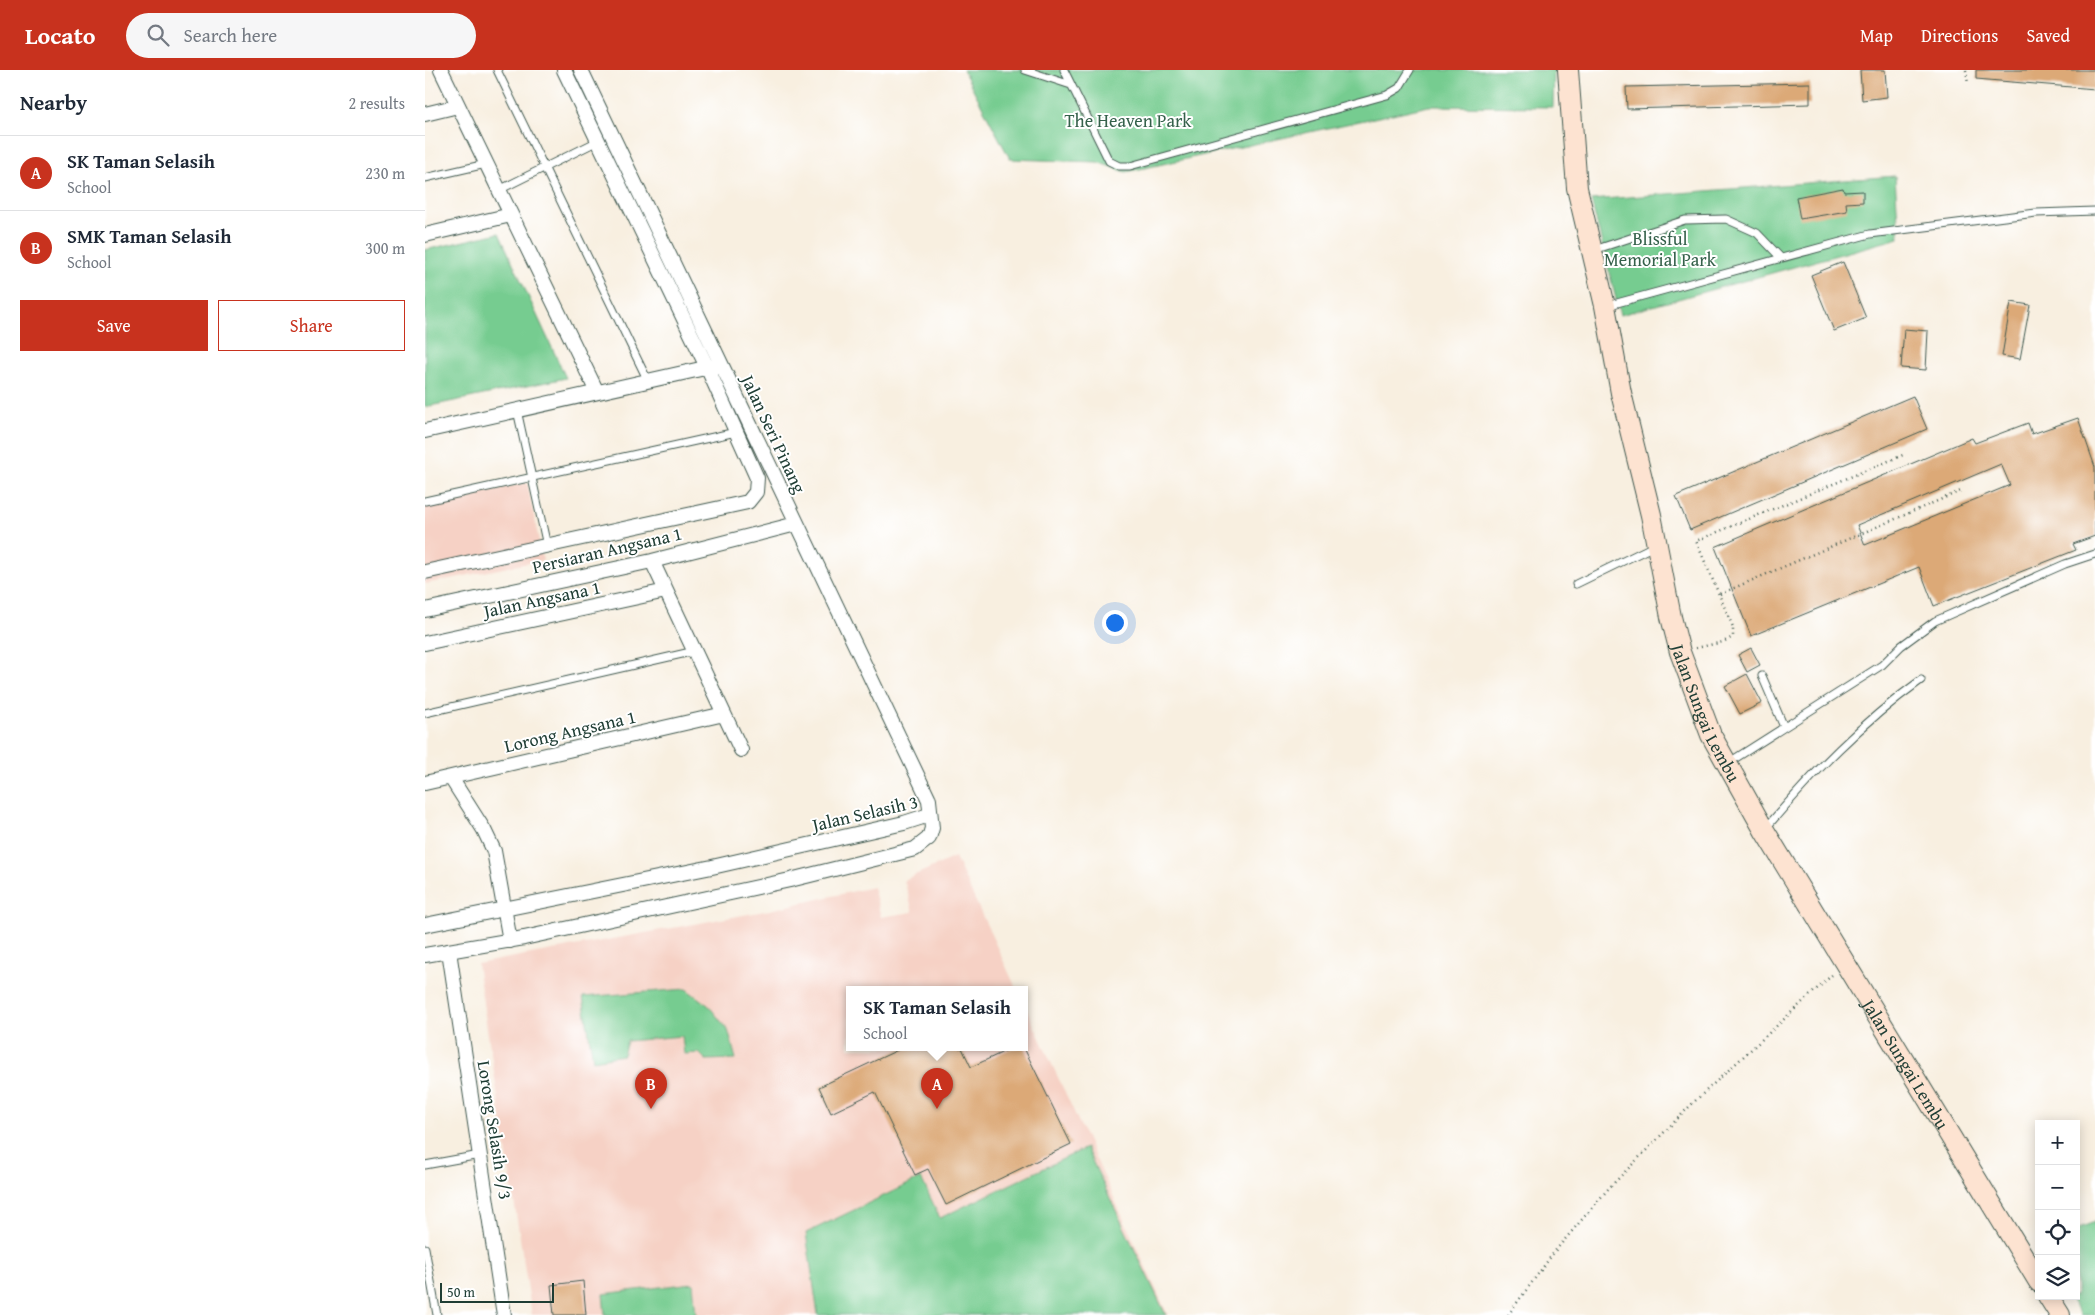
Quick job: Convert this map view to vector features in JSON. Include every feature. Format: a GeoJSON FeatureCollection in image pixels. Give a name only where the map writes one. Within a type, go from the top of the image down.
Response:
{"type":"FeatureCollection","features":[{"type":"Feature","properties":{"kind":"main road","name":"Jalan Sungai Lembu"},"geometry":{"type":"LineString","coordinates":[[1568,70],[1577,188],[1605,306],[1621,393],[1657,544],[1671,617],[1680,652],[1711,735],[1764,830],[2035,1275]]}},
{"type":"Feature","properties":{"kind":"main road"},"geometry":{"type":"LineString","coordinates":[[2051,1300],[2060,1315]]}},
{"type":"Feature","properties":{"kind":"street"},"geometry":{"type":"LineString","coordinates":[[441,70],[597,392]]}},
{"type":"Feature","properties":{"kind":"street","name":"Jalan Seri Pinang"},"geometry":{"type":"LineString","coordinates":[[425,572],[748,502],[756,492],[757,478],[707,367],[564,70]]}},
{"type":"Feature","properties":{"kind":"street","name":"Jalan Seri Pinang"},"geometry":{"type":"LineString","coordinates":[[581,70],[929,800],[929,815]]}},
{"type":"Feature","properties":{"kind":"street"},"geometry":{"type":"LineString","coordinates":[[425,114],[459,106]]}},
{"type":"Feature","properties":{"kind":"street"},"geometry":{"type":"LineString","coordinates":[[425,235],[511,215]]}},
{"type":"Feature","properties":{"kind":"street"},"geometry":{"type":"LineString","coordinates":[[425,431],[721,364]]}},
{"type":"Feature","properties":{"kind":"street","name":"Persiaran Angsana 1"},"geometry":{"type":"LineString","coordinates":[[425,610],[652,561],[796,524]]}},
{"type":"Feature","properties":{"kind":"street"},"geometry":{"type":"LineString","coordinates":[[652,561],[741,750]]}},
{"type":"Feature","properties":{"kind":"street","name":"Jalan Angsana 1"},"geometry":{"type":"LineString","coordinates":[[425,643],[666,591]]}},
{"type":"Feature","properties":{"kind":"street","name":"Lorong Angsana 1"},"geometry":{"type":"LineString","coordinates":[[425,783],[724,714]]}},
{"type":"Feature","properties":{"kind":"street"},"geometry":{"type":"LineString","coordinates":[[451,778],[475,815],[494,851],[510,941]]}},
{"type":"Feature","properties":{"kind":"street","name":"Jalan Selasih 3"},"geometry":{"type":"LineString","coordinates":[[425,925],[711,867],[904,823],[929,815],[932,828],[929,838],[915,849],[790,880],[510,941],[425,955]]}},
{"type":"Feature","properties":{"kind":"street","name":"Lorong Selasih 9/3"},"geometry":{"type":"LineString","coordinates":[[449,951],[504,1315]]}},
{"type":"Feature","properties":{"kind":"lane"},"geometry":{"type":"LineString","coordinates":[[497,70],[648,381]]}},
{"type":"Feature","properties":{"kind":"lane"},"geometry":{"type":"LineString","coordinates":[[1025,70],[1071,85]]}},
{"type":"Feature","properties":{"kind":"lane"},"geometry":{"type":"LineString","coordinates":[[1064,70],[1109,161],[1119,166],[1129,166],[1387,95],[1399,88],[1410,70]]}},
{"type":"Feature","properties":{"kind":"lane"},"geometry":{"type":"LineString","coordinates":[[499,190],[598,141]]}},
{"type":"Feature","properties":{"kind":"lane"},"geometry":{"type":"LineString","coordinates":[[425,178],[486,164]]}},
{"type":"Feature","properties":{"kind":"lane"},"geometry":{"type":"LineString","coordinates":[[1605,306],[1870,234],[2036,214],[2095,211]]}},
{"type":"Feature","properties":{"kind":"lane"},"geometry":{"type":"LineString","coordinates":[[1592,251],[1685,220],[1726,219],[1757,233],[1781,258]]}},
{"type":"Feature","properties":{"kind":"lane"},"geometry":{"type":"LineString","coordinates":[[517,410],[547,546]]}},
{"type":"Feature","properties":{"kind":"lane"},"geometry":{"type":"LineString","coordinates":[[425,501],[736,432]]}},
{"type":"Feature","properties":{"kind":"lane"},"geometry":{"type":"LineString","coordinates":[[1576,584],[1657,544]]}},
{"type":"Feature","properties":{"kind":"lane"},"geometry":{"type":"LineString","coordinates":[[1727,763],[1882,665],[1901,646],[1935,621],[2065,564],[2095,554]]}},
{"type":"Feature","properties":{"kind":"lane"},"geometry":{"type":"LineString","coordinates":[[425,713],[695,652]]}},
{"type":"Feature","properties":{"kind":"lane"},"geometry":{"type":"LineString","coordinates":[[1761,676],[1784,727]]}},
{"type":"Feature","properties":{"kind":"lane"},"geometry":{"type":"LineString","coordinates":[[1764,830],[1848,738],[1891,701],[1921,680]]}},
{"type":"Feature","properties":{"kind":"lane"},"geometry":{"type":"LineString","coordinates":[[425,1164],[480,1155]]}},
{"type":"Feature","properties":{"kind":"lane"},"geometry":{"type":"LineString","coordinates":[[425,1248],[437,1315]]}},
{"type":"Feature","properties":{"kind":"path"},"geometry":{"type":"LineString","coordinates":[[1967,70],[1968,84]]}},
{"type":"Feature","properties":{"kind":"path"},"geometry":{"type":"LineString","coordinates":[[1680,652],[1723,642],[1733,637],[1733,626],[1696,541],[1903,454]]}},
{"type":"Feature","properties":{"kind":"path"},"geometry":{"type":"LineString","coordinates":[[1720,594],[1963,490]]}},
{"type":"Feature","properties":{"kind":"path"},"geometry":{"type":"LineString","coordinates":[[1508,1315],[1555,1251],[1609,1188],[1695,1101],[1845,963]]}},
{"type":"Feature","properties":{"kind":"shaded area"},"geometry":{"type":"Polygon","coordinates":[[[527,483],[543,560],[425,584],[425,504],[527,483]]]}},
{"type":"Feature","properties":{"kind":"shaded area"},"geometry":{"type":"Polygon","coordinates":[[[955,857],[1015,986],[846,986],[846,1051],[1028,1051],[1028,1012],[1168,1315],[532,1315],[477,964],[765,911],[873,887],[881,917],[913,912],[904,880],[955,857]]]}},
{"type":"Feature","properties":{"kind":"green space","name":"The Heaven Park"},"geometry":{"type":"Polygon","coordinates":[[[963,70],[1554,70],[1553,107],[1429,106],[1126,172],[1097,162],[1010,159],[963,70]]]}},
{"type":"Feature","properties":{"kind":"green space","name":"Blissful Memorial Park"},"geometry":{"type":"Polygon","coordinates":[[[1895,176],[1899,238],[1620,315],[1591,200],[1895,176]]]}},
{"type":"Feature","properties":{"kind":"green space"},"geometry":{"type":"Polygon","coordinates":[[[499,233],[566,378],[425,407],[425,250],[499,233]]]}},
{"type":"Feature","properties":{"kind":"green space"},"geometry":{"type":"Polygon","coordinates":[[[686,989],[708,1005],[728,1030],[736,1059],[706,1060],[699,1053],[684,1054],[682,1036],[627,1041],[623,1055],[593,1060],[583,997],[686,989]]]}},
{"type":"Feature","properties":{"kind":"green space"},"geometry":{"type":"Polygon","coordinates":[[[1086,1148],[1166,1315],[818,1315],[806,1233],[921,1178],[940,1218],[1086,1148]]]}},
{"type":"Feature","properties":{"kind":"green space"},"geometry":{"type":"Polygon","coordinates":[[[2095,1222],[2095,1315],[2081,1315],[2072,1300],[2080,1300],[2080,1228],[2095,1222]]]}},
{"type":"Feature","properties":{"kind":"green space"},"geometry":{"type":"Polygon","coordinates":[[[693,1283],[696,1315],[605,1315],[603,1294],[693,1283]]]}},
{"type":"Feature","properties":{"kind":"building"},"geometry":{"type":"Polygon","coordinates":[[[1860,70],[1885,70],[1887,97],[1862,100],[1860,70]]]}},
{"type":"Feature","properties":{"kind":"building"},"geometry":{"type":"Polygon","coordinates":[[[1976,70],[2095,70],[2095,89],[1976,79],[1976,70]]]}},
{"type":"Feature","properties":{"kind":"building"},"geometry":{"type":"Polygon","coordinates":[[[1810,83],[1810,104],[1627,109],[1626,87],[1810,83]]]}},
{"type":"Feature","properties":{"kind":"building"},"geometry":{"type":"Polygon","coordinates":[[[1843,188],[1844,192],[1863,191],[1863,202],[1846,203],[1847,211],[1800,219],[1796,197],[1843,188]]]}},
{"type":"Feature","properties":{"kind":"building"},"geometry":{"type":"Polygon","coordinates":[[[1843,262],[1866,318],[1834,331],[1811,275],[1843,262]]]}},
{"type":"Feature","properties":{"kind":"building"},"geometry":{"type":"Polygon","coordinates":[[[2011,302],[2030,305],[2020,359],[2002,356],[2011,302]]]}},
{"type":"Feature","properties":{"kind":"building"},"geometry":{"type":"Polygon","coordinates":[[[1904,329],[1928,331],[1926,370],[1901,368],[1904,329]]]}},
{"type":"Feature","properties":{"kind":"building"},"geometry":{"type":"Polygon","coordinates":[[[1913,396],[1927,429],[1690,530],[1676,496],[1913,396]]]}},
{"type":"Feature","properties":{"kind":"building"},"geometry":{"type":"Polygon","coordinates":[[[2078,418],[2095,467],[2095,536],[2073,544],[2076,550],[1934,606],[1919,567],[1751,636],[1715,547],[1972,438],[1975,443],[2028,423],[2032,434],[2078,418]],[[2001,464],[1857,525],[1865,545],[2010,485],[2001,464]]]}},
{"type":"Feature","properties":{"kind":"building"},"geometry":{"type":"Polygon","coordinates":[[[1751,648],[1760,665],[1747,672],[1738,655],[1751,648]]]}},
{"type":"Feature","properties":{"kind":"building"},"geometry":{"type":"Polygon","coordinates":[[[1747,674],[1762,703],[1740,714],[1725,686],[1747,674]]]}},
{"type":"Feature","properties":{"kind":"building"},"geometry":{"type":"Polygon","coordinates":[[[896,1051],[963,1051],[971,1067],[1006,1051],[1025,1051],[1071,1144],[946,1205],[928,1169],[915,1175],[875,1092],[831,1113],[819,1087],[896,1051]]]}},
{"type":"Feature","properties":{"kind":"building"},"geometry":{"type":"Polygon","coordinates":[[[583,1281],[586,1315],[554,1315],[551,1285],[583,1281]]]}},
{"type":"Feature","properties":{"kind":"place","name":"SMK Taman Selasih"},"geometry":{"type":"Point","coordinates":[651,1109]}},
{"type":"Feature","properties":{"kind":"place","name":"SK Taman Selasih"},"geometry":{"type":"Point","coordinates":[937,1109]}}]}
